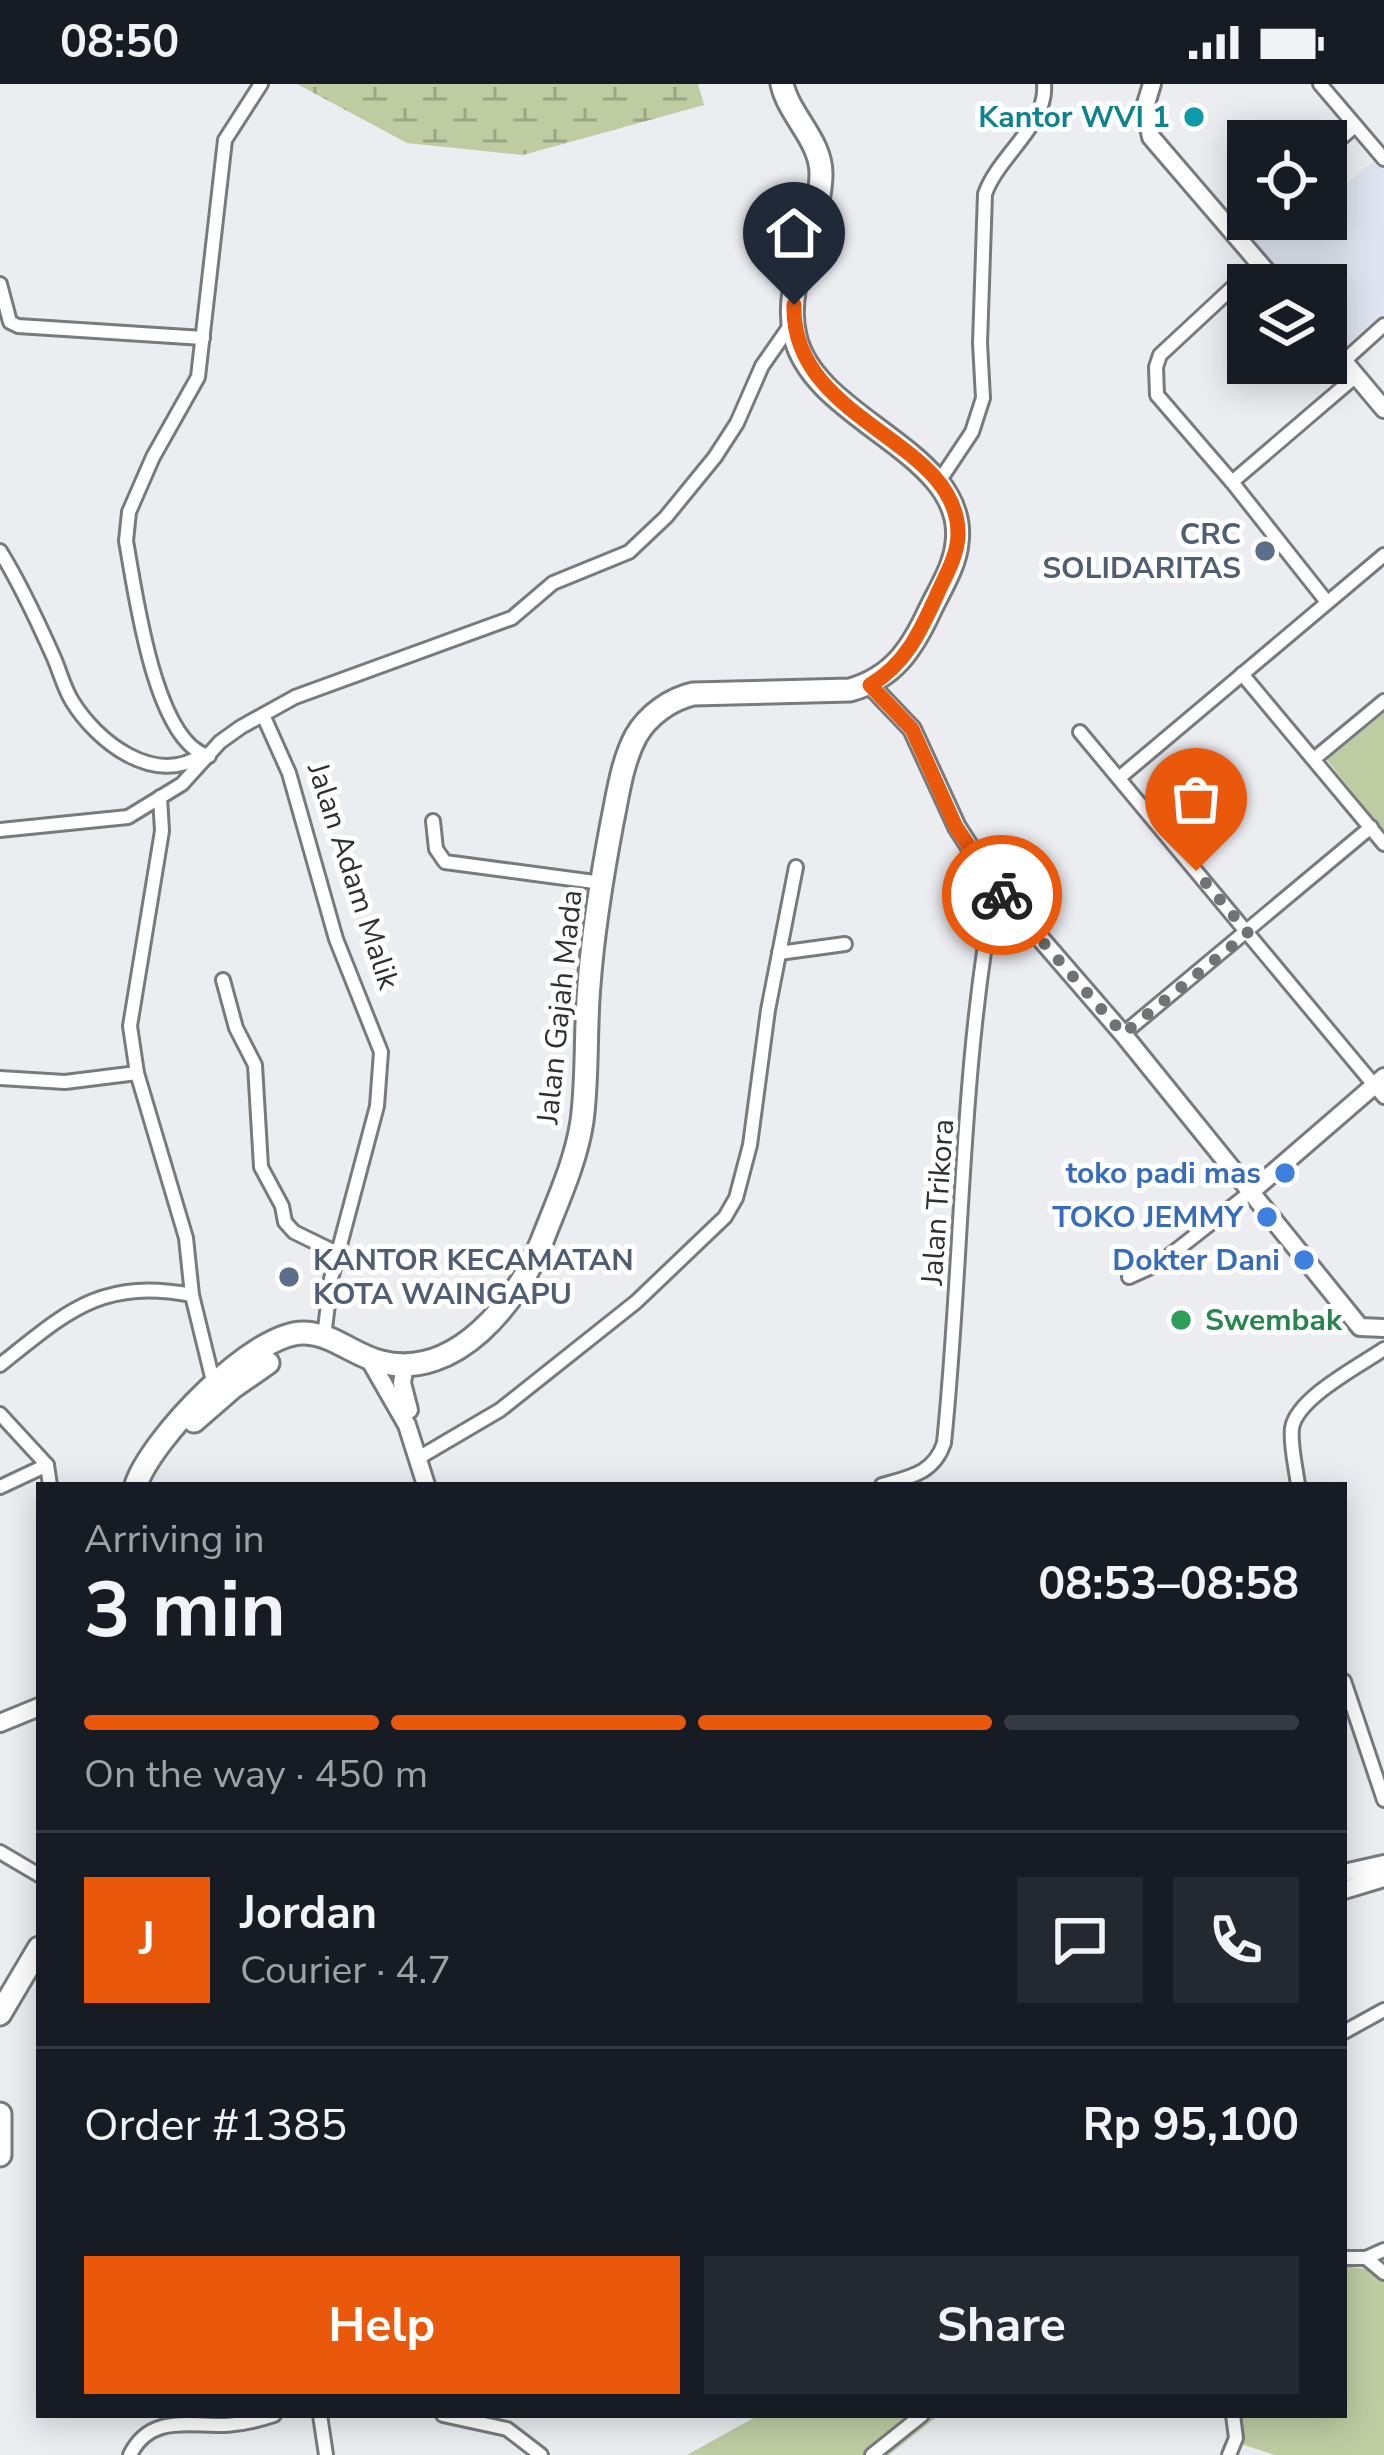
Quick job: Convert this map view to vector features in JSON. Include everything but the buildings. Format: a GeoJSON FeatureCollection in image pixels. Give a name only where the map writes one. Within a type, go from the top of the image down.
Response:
{"type":"FeatureCollection","features":[{"type":"Feature","properties":{"kind":"highway"},"geometry":{"type":"LineString","coordinates":[[782,84],[790,109],[817,153],[821,177],[793,322],[800,351],[818,380],[938,483],[955,513],[956,553],[907,653],[870,685]]}},
{"type":"Feature","properties":{"kind":"highway","name":"Jalan Gajah Mada"},"geometry":{"type":"LineString","coordinates":[[319,1336],[383,1363],[405,1364],[460,1346],[489,1325],[520,1287],[567,1175],[581,1126],[589,977],[602,883],[629,754],[645,723],[669,704],[693,694],[850,690],[870,685]]}},
{"type":"Feature","properties":{"kind":"highway"},"geometry":{"type":"LineString","coordinates":[[137,1482],[163,1437],[213,1382],[291,1334],[319,1336]]}},
{"type":"Feature","properties":{"kind":"highway"},"geometry":{"type":"LineString","coordinates":[[148,1482],[163,1453],[203,1411],[319,1336]]}},
{"type":"Feature","properties":{"kind":"highway"},"geometry":{"type":"LineString","coordinates":[[0,2014],[36,1953]]}},
{"type":"Feature","properties":{"kind":"highway"},"geometry":{"type":"LineString","coordinates":[[0,2114],[0,2156]]}},
{"type":"Feature","properties":{"kind":"street"},"geometry":{"type":"LineString","coordinates":[[205,755],[181,736],[150,663],[126,541],[129,512],[145,475],[198,377],[225,140],[261,84]]}},
{"type":"Feature","properties":{"kind":"street"},"geometry":{"type":"LineString","coordinates":[[938,483],[972,432],[982,398],[986,194],[992,172],[1043,105],[1044,84]]}},
{"type":"Feature","properties":{"kind":"street"},"geometry":{"type":"LineString","coordinates":[[1152,84],[1145,106],[1151,137],[1227,225]]}},
{"type":"Feature","properties":{"kind":"street"},"geometry":{"type":"LineString","coordinates":[[1320,84],[1384,159]]}},
{"type":"Feature","properties":{"kind":"street"},"geometry":{"type":"LineString","coordinates":[[1347,133],[1355,126]]}},
{"type":"Feature","properties":{"kind":"street"},"geometry":{"type":"LineString","coordinates":[[1240,240],[1259,263],[1160,355],[1157,395],[1327,602]]}},
{"type":"Feature","properties":{"kind":"street"},"geometry":{"type":"LineString","coordinates":[[0,284],[10,322],[18,326],[203,338]]}},
{"type":"Feature","properties":{"kind":"street"},"geometry":{"type":"LineString","coordinates":[[0,830],[128,817],[182,784],[220,742],[263,716],[334,680],[428,652],[512,618],[553,583],[629,552],[667,517],[707,468],[737,423],[762,366],[793,322]]}},
{"type":"Feature","properties":{"kind":"street"},"geometry":{"type":"LineString","coordinates":[[1347,357],[1384,325]]}},
{"type":"Feature","properties":{"kind":"street"},"geometry":{"type":"LineString","coordinates":[[1347,366],[1384,409]]}},
{"type":"Feature","properties":{"kind":"street"},"geometry":{"type":"LineString","coordinates":[[1232,482],[1356,376]]}},
{"type":"Feature","properties":{"kind":"street"},"geometry":{"type":"LineString","coordinates":[[0,551],[68,695],[92,727],[136,760],[155,765],[181,765],[205,755]]}},
{"type":"Feature","properties":{"kind":"street"},"geometry":{"type":"LineString","coordinates":[[1119,778],[1384,554]]}},
{"type":"Feature","properties":{"kind":"street"},"geometry":{"type":"LineString","coordinates":[[1242,674],[1384,844]]}},
{"type":"Feature","properties":{"kind":"street"},"geometry":{"type":"LineString","coordinates":[[870,685],[912,729],[956,827],[995,886],[1123,1034],[1360,1327],[1384,1328]]}},
{"type":"Feature","properties":{"kind":"street"},"geometry":{"type":"LineString","coordinates":[[1314,758],[1384,701]]}},
{"type":"Feature","properties":{"kind":"street","name":"Jalan Adam Malik"},"geometry":{"type":"LineString","coordinates":[[263,716],[290,773],[336,938],[380,1052],[377,1106],[319,1336]]}},
{"type":"Feature","properties":{"kind":"street"},"geometry":{"type":"LineString","coordinates":[[1079,732],[1380,1086],[1160,1263],[1130,1277]]}},
{"type":"Feature","properties":{"kind":"street"},"geometry":{"type":"LineString","coordinates":[[160,797],[162,831],[130,1026],[137,1073],[186,1238],[192,1294],[213,1382]]}},
{"type":"Feature","properties":{"kind":"street"},"geometry":{"type":"LineString","coordinates":[[433,821],[436,849],[445,862],[602,883]]}},
{"type":"Feature","properties":{"kind":"street"},"geometry":{"type":"LineString","coordinates":[[1123,1034],[1371,827]]}},
{"type":"Feature","properties":{"kind":"street"},"geometry":{"type":"LineString","coordinates":[[424,1455],[500,1410],[636,1302],[725,1217],[736,1198],[750,1145],[796,867]]}},
{"type":"Feature","properties":{"kind":"street","name":"Jalan Trikora"},"geometry":{"type":"LineString","coordinates":[[891,1482],[926,1471],[939,1456],[946,1421],[958,1327],[983,947],[995,886]]}},
{"type":"Feature","properties":{"kind":"street"},"geometry":{"type":"LineString","coordinates":[[983,947],[1016,911]]}},
{"type":"Feature","properties":{"kind":"street"},"geometry":{"type":"LineString","coordinates":[[779,953],[845,944]]}},
{"type":"Feature","properties":{"kind":"street"},"geometry":{"type":"LineString","coordinates":[[223,980],[236,1028],[254,1065],[261,1167],[293,1232],[337,1253]]}},
{"type":"Feature","properties":{"kind":"street"},"geometry":{"type":"LineString","coordinates":[[0,1078],[65,1082],[137,1073]]}},
{"type":"Feature","properties":{"kind":"street"},"geometry":{"type":"LineString","coordinates":[[0,1365],[72,1308],[101,1296],[155,1291],[192,1294]]}},
{"type":"Feature","properties":{"kind":"street"},"geometry":{"type":"LineString","coordinates":[[1298,1482],[1292,1429],[1298,1414],[1309,1400],[1384,1349]]}},
{"type":"Feature","properties":{"kind":"street"},"geometry":{"type":"LineString","coordinates":[[368,1357],[424,1455]]}},
{"type":"Feature","properties":{"kind":"street"},"geometry":{"type":"LineString","coordinates":[[405,1364],[402,1383],[429,1482]]}},
{"type":"Feature","properties":{"kind":"street"},"geometry":{"type":"LineString","coordinates":[[0,1414],[47,1465],[50,1482]]}},
{"type":"Feature","properties":{"kind":"street"},"geometry":{"type":"LineString","coordinates":[[0,1486],[47,1465]]}},
{"type":"Feature","properties":{"kind":"street"},"geometry":{"type":"LineString","coordinates":[[1347,1690],[1384,1800]]}},
{"type":"Feature","properties":{"kind":"street"},"geometry":{"type":"LineString","coordinates":[[0,1723],[36,1708]]}},
{"type":"Feature","properties":{"kind":"street"},"geometry":{"type":"LineString","coordinates":[[0,1852],[36,1873]]}},
{"type":"Feature","properties":{"kind":"street"},"geometry":{"type":"LineString","coordinates":[[1347,1873],[1384,1864]]}},
{"type":"Feature","properties":{"kind":"street"},"geometry":{"type":"LineString","coordinates":[[1347,1889],[1384,1878]]}},
{"type":"Feature","properties":{"kind":"street"},"geometry":{"type":"LineString","coordinates":[[1347,2030],[1384,2010]]}},
{"type":"Feature","properties":{"kind":"street"},"geometry":{"type":"LineString","coordinates":[[1347,2258],[1366,2258],[1384,2250]]}},
{"type":"Feature","properties":{"kind":"street"},"geometry":{"type":"LineString","coordinates":[[1366,2258],[1384,2273]]}},
{"type":"Feature","properties":{"kind":"street"},"geometry":{"type":"LineString","coordinates":[[130,2455],[149,2431],[164,2425],[224,2425],[259,2418]]}},
{"type":"Feature","properties":{"kind":"street"},"geometry":{"type":"LineString","coordinates":[[320,2418],[326,2455]]}},
{"type":"Feature","properties":{"kind":"street"},"geometry":{"type":"LineString","coordinates":[[457,2418],[507,2429],[541,2455]]}},
{"type":"Feature","properties":{"kind":"street"},"geometry":{"type":"LineString","coordinates":[[872,2455],[918,2418]]}},
{"type":"Feature","properties":{"kind":"street"},"geometry":{"type":"LineString","coordinates":[[1229,2455],[1236,2438],[1233,2418]]}},
{"type":"Feature","properties":{"kind":"shaded area"},"geometry":{"type":"Polygon","coordinates":[[[1375,160],[1384,171],[1384,313],[1347,344],[1347,264],[1274,264],[1253,240],[1347,240],[1347,183],[1375,160]]]}},
{"type":"Feature","properties":{"kind":"green space"},"geometry":{"type":"Polygon","coordinates":[[[297,84],[698,84],[704,105],[523,155],[407,143],[297,84]]]}},
{"type":"Feature","properties":{"kind":"green space"},"geometry":{"type":"Polygon","coordinates":[[[1384,713],[1384,831],[1327,760],[1384,713]]]}},
{"type":"Feature","properties":{"kind":"green space"},"geometry":{"type":"Polygon","coordinates":[[[1347,2266],[1384,2276],[1384,2455],[1275,2455],[1241,2444],[1239,2420],[1347,2418],[1347,2266]]]}},
{"type":"Feature","properties":{"kind":"green space"},"geometry":{"type":"Polygon","coordinates":[[[754,2418],[935,2418],[889,2455],[687,2455],[754,2418]]]}},
{"type":"Feature","properties":{"kind":"way so far"},"geometry":{"type":"LineString","coordinates":[[1002,895],[1123,1034],[1248,933],[1196,871]]}},
{"type":"Feature","properties":{"kind":"place","name":"Kantor WVI 1"},"geometry":{"type":"Point","coordinates":[1194,117]}},
{"type":"Feature","properties":{"kind":"place","name":"CRC SOLIDARITAS"},"geometry":{"type":"Point","coordinates":[1265,551]}},
{"type":"Feature","properties":{"kind":"place","name":"toko padi mas"},"geometry":{"type":"Point","coordinates":[1285,1173]}},
{"type":"Feature","properties":{"kind":"place","name":"TOKO JEMMY"},"geometry":{"type":"Point","coordinates":[1267,1217]}},
{"type":"Feature","properties":{"kind":"place","name":"Dokter Dani"},"geometry":{"type":"Point","coordinates":[1304,1260]}},
{"type":"Feature","properties":{"kind":"place","name":"KANTOR KECAMATAN KOTA WAINGAPU"},"geometry":{"type":"Point","coordinates":[289,1277]}},
{"type":"Feature","properties":{"kind":"place","name":"Swembak"},"geometry":{"type":"Point","coordinates":[1181,1320]}},
{"type":"Feature","properties":{"kind":"route"},"geometry":{"type":"LineString","coordinates":[[794,305],[795,338],[818,380],[938,483],[955,513],[956,553],[915,640],[887,674],[870,685],[912,729],[956,827],[1002,895]]}}]}
